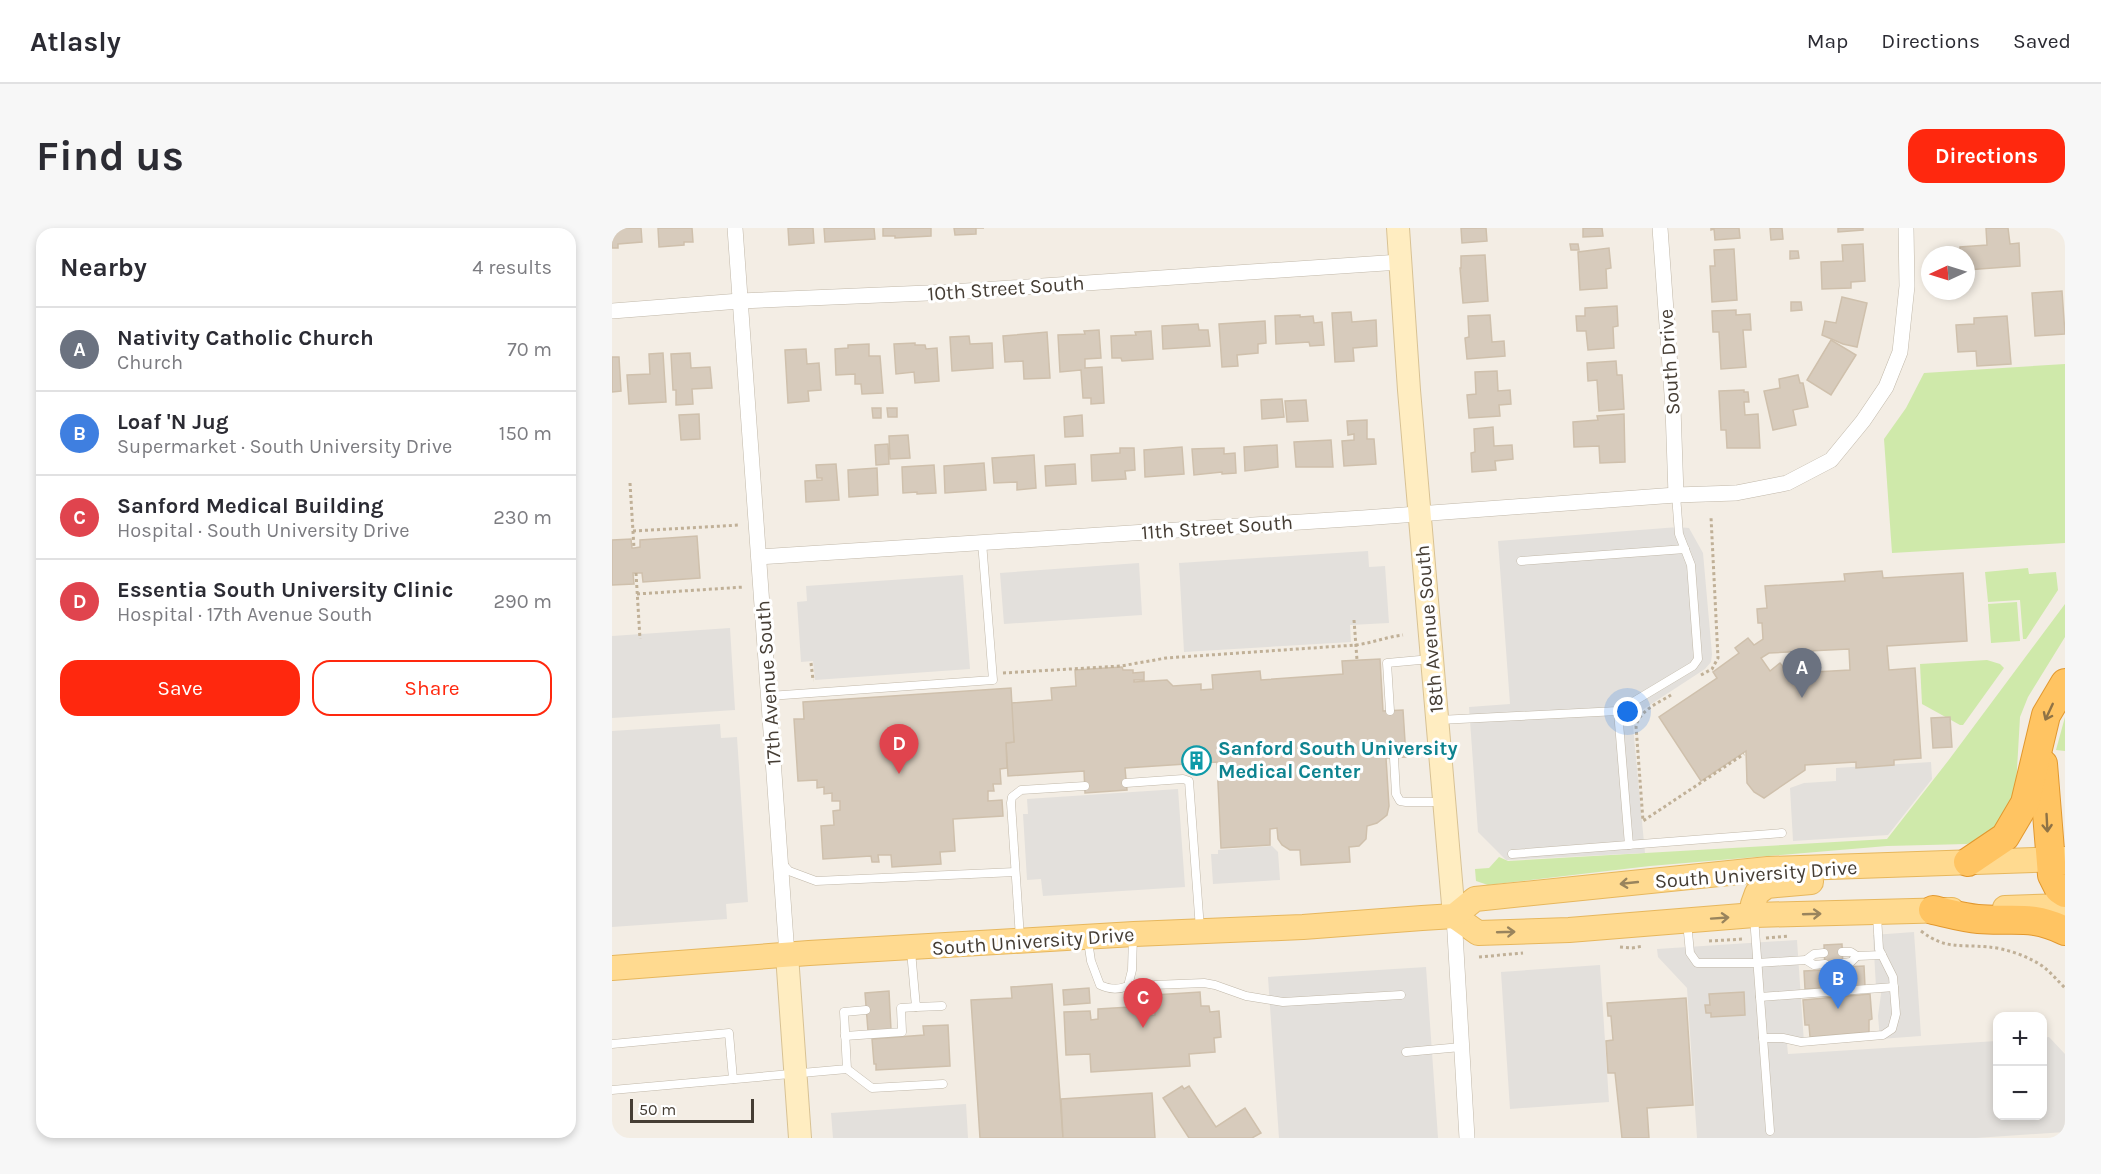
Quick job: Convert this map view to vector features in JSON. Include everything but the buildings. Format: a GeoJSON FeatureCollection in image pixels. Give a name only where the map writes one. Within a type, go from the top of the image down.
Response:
{"type":"FeatureCollection","features":[{"type":"Feature","properties":{"kind":"highway"},"geometry":{"type":"LineString","coordinates":[[1968,862],[2005,837],[2025,803],[2046,715],[2065,683]]}},
{"type":"Feature","properties":{"kind":"highway"},"geometry":{"type":"LineString","coordinates":[[2040,744],[2057,859],[2052,875],[2059,889],[2065,893]]}},
{"type":"Feature","properties":{"kind":"highway"},"geometry":{"type":"LineString","coordinates":[[1926,920],[2022,919],[2047,922],[2065,931]]}},
{"type":"Feature","properties":{"kind":"main road","name":"South University Drive"},"geometry":{"type":"LineString","coordinates":[[612,968],[787,955],[1134,934],[1303,927],[1454,916],[1476,899],[1768,869],[2057,859]]}},
{"type":"Feature","properties":{"kind":"main road"},"geometry":{"type":"LineString","coordinates":[[1755,927],[1753,904],[1757,892],[1767,886],[1925,870],[1968,862]]}},
{"type":"Feature","properties":{"kind":"main road","name":"South University Drive"},"geometry":{"type":"LineString","coordinates":[[1454,916],[1478,933],[1569,930],[1688,931],[1755,927],[1877,912],[1926,920],[2065,906]]}},
{"type":"Feature","properties":{"kind":"street","name":"17th Avenue South"},"geometry":{"type":"LineString","coordinates":[[735,228],[800,1138]]}},
{"type":"Feature","properties":{"kind":"street","name":"18th Avenue South"},"geometry":{"type":"LineString","coordinates":[[1398,228],[1454,916],[1467,1138]]}},
{"type":"Feature","properties":{"kind":"street","name":"South Drive"},"geometry":{"type":"LineString","coordinates":[[1659,228],[1673,408],[1676,495]]}},
{"type":"Feature","properties":{"kind":"street","name":"11th Street South"},"geometry":{"type":"LineString","coordinates":[[759,557],[1676,495],[1736,493],[1787,483],[1831,460],[1863,421],[1886,387],[1900,352],[1908,285],[1906,228]]}},
{"type":"Feature","properties":{"kind":"street","name":"10th Street South"},"geometry":{"type":"LineString","coordinates":[[612,311],[740,301],[951,292],[1400,262]]}},
{"type":"Feature","properties":{"kind":"lane"},"geometry":{"type":"LineString","coordinates":[[1437,720],[1618,711],[1696,663],[1698,659],[1691,566],[1678,534],[1676,495]]}},
{"type":"Feature","properties":{"kind":"lane"},"geometry":{"type":"LineString","coordinates":[[769,696],[993,680],[982,542]]}},
{"type":"Feature","properties":{"kind":"lane"},"geometry":{"type":"LineString","coordinates":[[1521,561],[1684,549]]}},
{"type":"Feature","properties":{"kind":"lane"},"geometry":{"type":"LineString","coordinates":[[1390,711],[1387,663],[1432,659]]}},
{"type":"Feature","properties":{"kind":"lane"},"geometry":{"type":"LineString","coordinates":[[1618,711],[1629,845]]}},
{"type":"Feature","properties":{"kind":"lane"},"geometry":{"type":"LineString","coordinates":[[1394,758],[1396,794],[1400,801],[1444,802]]}},
{"type":"Feature","properties":{"kind":"lane"},"geometry":{"type":"LineString","coordinates":[[1126,783],[1183,779],[1189,781],[1201,931]]}},
{"type":"Feature","properties":{"kind":"lane"},"geometry":{"type":"LineString","coordinates":[[1020,942],[1012,796],[1022,790],[1085,786]]}},
{"type":"Feature","properties":{"kind":"lane"},"geometry":{"type":"LineString","coordinates":[[1512,854],[1782,833]]}},
{"type":"Feature","properties":{"kind":"lane"},"geometry":{"type":"LineString","coordinates":[[780,861],[789,871],[816,881],[1015,872]]}},
{"type":"Feature","properties":{"kind":"lane"},"geometry":{"type":"LineString","coordinates":[[1762,1038],[1782,1038],[1801,1042],[1883,1035],[1892,1029],[1896,1014],[1893,978],[1879,949],[1877,912]]}},
{"type":"Feature","properties":{"kind":"lane"},"geometry":{"type":"LineString","coordinates":[[1755,927],[1770,1131]]}},
{"type":"Feature","properties":{"kind":"lane"},"geometry":{"type":"LineString","coordinates":[[1688,931],[1690,953],[1697,963],[1806,960],[1814,954],[1824,953]]}},
{"type":"Feature","properties":{"kind":"lane"},"geometry":{"type":"LineString","coordinates":[[1128,986],[1132,970],[1134,934]]}},
{"type":"Feature","properties":{"kind":"lane"},"geometry":{"type":"LineString","coordinates":[[1088,937],[1090,961],[1100,985],[1109,989],[1204,983],[1263,1000],[1283,1002],[1401,995]]}},
{"type":"Feature","properties":{"kind":"lane"},"geometry":{"type":"LineString","coordinates":[[911,948],[916,1007]]}},
{"type":"Feature","properties":{"kind":"lane"},"geometry":{"type":"LineString","coordinates":[[1842,952],[1851,952],[1857,956],[1882,955]]}},
{"type":"Feature","properties":{"kind":"lane"},"geometry":{"type":"LineString","coordinates":[[1843,963],[1851,962],[1857,956]]}},
{"type":"Feature","properties":{"kind":"lane"},"geometry":{"type":"LineString","coordinates":[[1806,960],[1814,965],[1825,964]]}},
{"type":"Feature","properties":{"kind":"lane"},"geometry":{"type":"LineString","coordinates":[[1760,997],[1894,987]]}},
{"type":"Feature","properties":{"kind":"lane"},"geometry":{"type":"LineString","coordinates":[[890,1009],[942,1006]]}},
{"type":"Feature","properties":{"kind":"lane"},"geometry":{"type":"LineString","coordinates":[[845,1036],[902,1032],[901,1008]]}},
{"type":"Feature","properties":{"kind":"lane"},"geometry":{"type":"LineString","coordinates":[[847,1069],[844,1012],[866,1010]]}},
{"type":"Feature","properties":{"kind":"lane"},"geometry":{"type":"LineString","coordinates":[[612,1044],[729,1033],[733,1079]]}},
{"type":"Feature","properties":{"kind":"lane"},"geometry":{"type":"LineString","coordinates":[[1406,1052],[1461,1047]]}},
{"type":"Feature","properties":{"kind":"lane"},"geometry":{"type":"LineString","coordinates":[[612,1090],[847,1069],[872,1088],[943,1084]]}},
{"type":"Feature","properties":{"kind":"path"},"geometry":{"type":"LineString","coordinates":[[630,483],[634,548]]}},
{"type":"Feature","properties":{"kind":"path"},"geometry":{"type":"LineString","coordinates":[[1694,680],[1712,669],[1718,658],[1711,517]]}},
{"type":"Feature","properties":{"kind":"path"},"geometry":{"type":"LineString","coordinates":[[633,531],[742,525]]}},
{"type":"Feature","properties":{"kind":"path"},"geometry":{"type":"LineString","coordinates":[[636,573],[640,639]]}},
{"type":"Feature","properties":{"kind":"path"},"geometry":{"type":"LineString","coordinates":[[637,594],[746,587]]}},
{"type":"Feature","properties":{"kind":"path"},"geometry":{"type":"LineString","coordinates":[[1354,620],[1357,660]]}},
{"type":"Feature","properties":{"kind":"path"},"geometry":{"type":"LineString","coordinates":[[992,673],[1121,666],[1166,658],[1356,645],[1371,643],[1383,637],[1403,635]]}},
{"type":"Feature","properties":{"kind":"path"},"geometry":{"type":"LineString","coordinates":[[811,663],[813,680],[824,680]]}},
{"type":"Feature","properties":{"kind":"path"},"geometry":{"type":"LineString","coordinates":[[1677,692],[1641,714],[1637,720],[1643,821],[1744,754]]}},
{"type":"Feature","properties":{"kind":"path"},"geometry":{"type":"LineString","coordinates":[[1926,920],[1942,944],[1989,947],[2006,951],[2043,967],[2065,988]]}},
{"type":"Feature","properties":{"kind":"path"},"geometry":{"type":"LineString","coordinates":[[1688,931],[1755,927],[1789,936]]}},
{"type":"Feature","properties":{"kind":"path"},"geometry":{"type":"LineString","coordinates":[[1612,948],[1653,945]]}},
{"type":"Feature","properties":{"kind":"path"},"geometry":{"type":"LineString","coordinates":[[1479,957],[1532,953]]}},
{"type":"Feature","properties":{"kind":"green space"},"geometry":{"type":"Polygon","coordinates":[[[2065,364],[2065,543],[1892,553],[1884,439],[1906,408],[1924,373],[2065,364]]]}},
{"type":"Feature","properties":{"kind":"green space"},"geometry":{"type":"Polygon","coordinates":[[[2028,568],[2029,574],[2056,572],[2058,590],[2026,639],[2023,639],[2020,600],[1988,602],[1985,572],[2028,568]]]}},
{"type":"Feature","properties":{"kind":"green space"},"geometry":{"type":"Polygon","coordinates":[[[2017,602],[2020,641],[1991,643],[1988,604],[2017,602]]]}},
{"type":"Feature","properties":{"kind":"green space"},"geometry":{"type":"Polygon","coordinates":[[[2065,604],[2065,637],[2028,697],[2020,717],[2015,804],[1998,831],[1967,844],[1887,846],[1650,866],[1488,885],[1476,881],[1475,869],[1489,868],[1499,857],[1508,861],[1887,839],[2065,604]]]}},
{"type":"Feature","properties":{"kind":"green space"},"geometry":{"type":"Polygon","coordinates":[[[1987,660],[2000,664],[2004,668],[1963,725],[1922,704],[1920,664],[1987,660]]]}},
{"type":"Feature","properties":{"kind":"green space"},"geometry":{"type":"Polygon","coordinates":[[[2065,717],[2065,751],[2056,750],[2065,717]]]}},
{"type":"Feature","properties":{"kind":"shaded area"},"geometry":{"type":"Polygon","coordinates":[[[1689,528],[1703,553],[1712,654],[1711,662],[1705,669],[1639,712],[1634,718],[1645,853],[1506,860],[1478,832],[1469,707],[1510,704],[1498,541],[1689,528]]]}},
{"type":"Feature","properties":{"kind":"shaded area"},"geometry":{"type":"Polygon","coordinates":[[[1368,551],[1369,567],[1385,566],[1389,623],[1350,625],[1351,642],[1184,652],[1179,563],[1368,551]]]}},
{"type":"Feature","properties":{"kind":"shaded area"},"geometry":{"type":"Polygon","coordinates":[[[1139,563],[1142,615],[1004,624],[1000,573],[1139,563]]]}},
{"type":"Feature","properties":{"kind":"shaded area"},"geometry":{"type":"Polygon","coordinates":[[[963,575],[970,669],[815,680],[813,661],[801,662],[797,602],[807,601],[806,586],[963,575]]]}},
{"type":"Feature","properties":{"kind":"shaded area"},"geometry":{"type":"Polygon","coordinates":[[[730,628],[735,710],[612,718],[612,636],[730,628]]]}},
{"type":"Feature","properties":{"kind":"shaded area"},"geometry":{"type":"Polygon","coordinates":[[[720,724],[721,738],[737,737],[748,902],[726,904],[727,919],[612,927],[612,731],[720,724]]]}},
{"type":"Feature","properties":{"kind":"shaded area"},"geometry":{"type":"Polygon","coordinates":[[[1931,762],[1932,779],[1888,835],[1793,841],[1790,788],[1804,783],[1836,781],[1836,768],[1931,762]]]}},
{"type":"Feature","properties":{"kind":"shaded area"},"geometry":{"type":"Polygon","coordinates":[[[1178,789],[1185,887],[1043,896],[1041,879],[1027,880],[1023,814],[1028,814],[1027,799],[1178,789]]]}},
{"type":"Feature","properties":{"kind":"shaded area"},"geometry":{"type":"Polygon","coordinates":[[[1272,846],[1278,852],[1280,880],[1213,884],[1211,854],[1218,854],[1218,850],[1272,846]]]}},
{"type":"Feature","properties":{"kind":"shaded area"},"geometry":{"type":"Polygon","coordinates":[[[1914,932],[1921,1036],[1880,1039],[1878,1016],[1882,987],[1876,987],[1873,935],[1914,932]]]}},
{"type":"Feature","properties":{"kind":"shaded area"},"geometry":{"type":"Polygon","coordinates":[[[1797,940],[1804,1043],[1787,1044],[1788,1054],[1993,1041],[1993,1120],[2047,1120],[2047,1037],[2049,1037],[2065,1054],[2065,1132],[1976,1138],[1697,1138],[1687,988],[1658,957],[1657,949],[1797,940]]]}},
{"type":"Feature","properties":{"kind":"shaded area"},"geometry":{"type":"Polygon","coordinates":[[[1600,965],[1609,1102],[1510,1109],[1501,972],[1600,965]]]}},
{"type":"Feature","properties":{"kind":"shaded area"},"geometry":{"type":"Polygon","coordinates":[[[1426,967],[1438,1138],[1279,1138],[1268,977],[1426,967]]]}},
{"type":"Feature","properties":{"kind":"shaded area"},"geometry":{"type":"Polygon","coordinates":[[[966,1104],[968,1138],[833,1138],[831,1113],[966,1104]]]}},
{"type":"Feature","properties":{"kind":"place","name":"Nativity Catholic Church"},"geometry":{"type":"Point","coordinates":[1802,698]}},
{"type":"Feature","properties":{"kind":"place","name":"Sanford South University Medical Center"},"geometry":{"type":"Point","coordinates":[1197,760]}},
{"type":"Feature","properties":{"kind":"place","name":"Essentia South University Clinic"},"geometry":{"type":"Point","coordinates":[899,774]}},
{"type":"Feature","properties":{"kind":"place","name":"Loaf 'N Jug"},"geometry":{"type":"Point","coordinates":[1838,1009]}},
{"type":"Feature","properties":{"kind":"place","name":"Sanford Medical Building"},"geometry":{"type":"Point","coordinates":[1143,1028]}}]}
